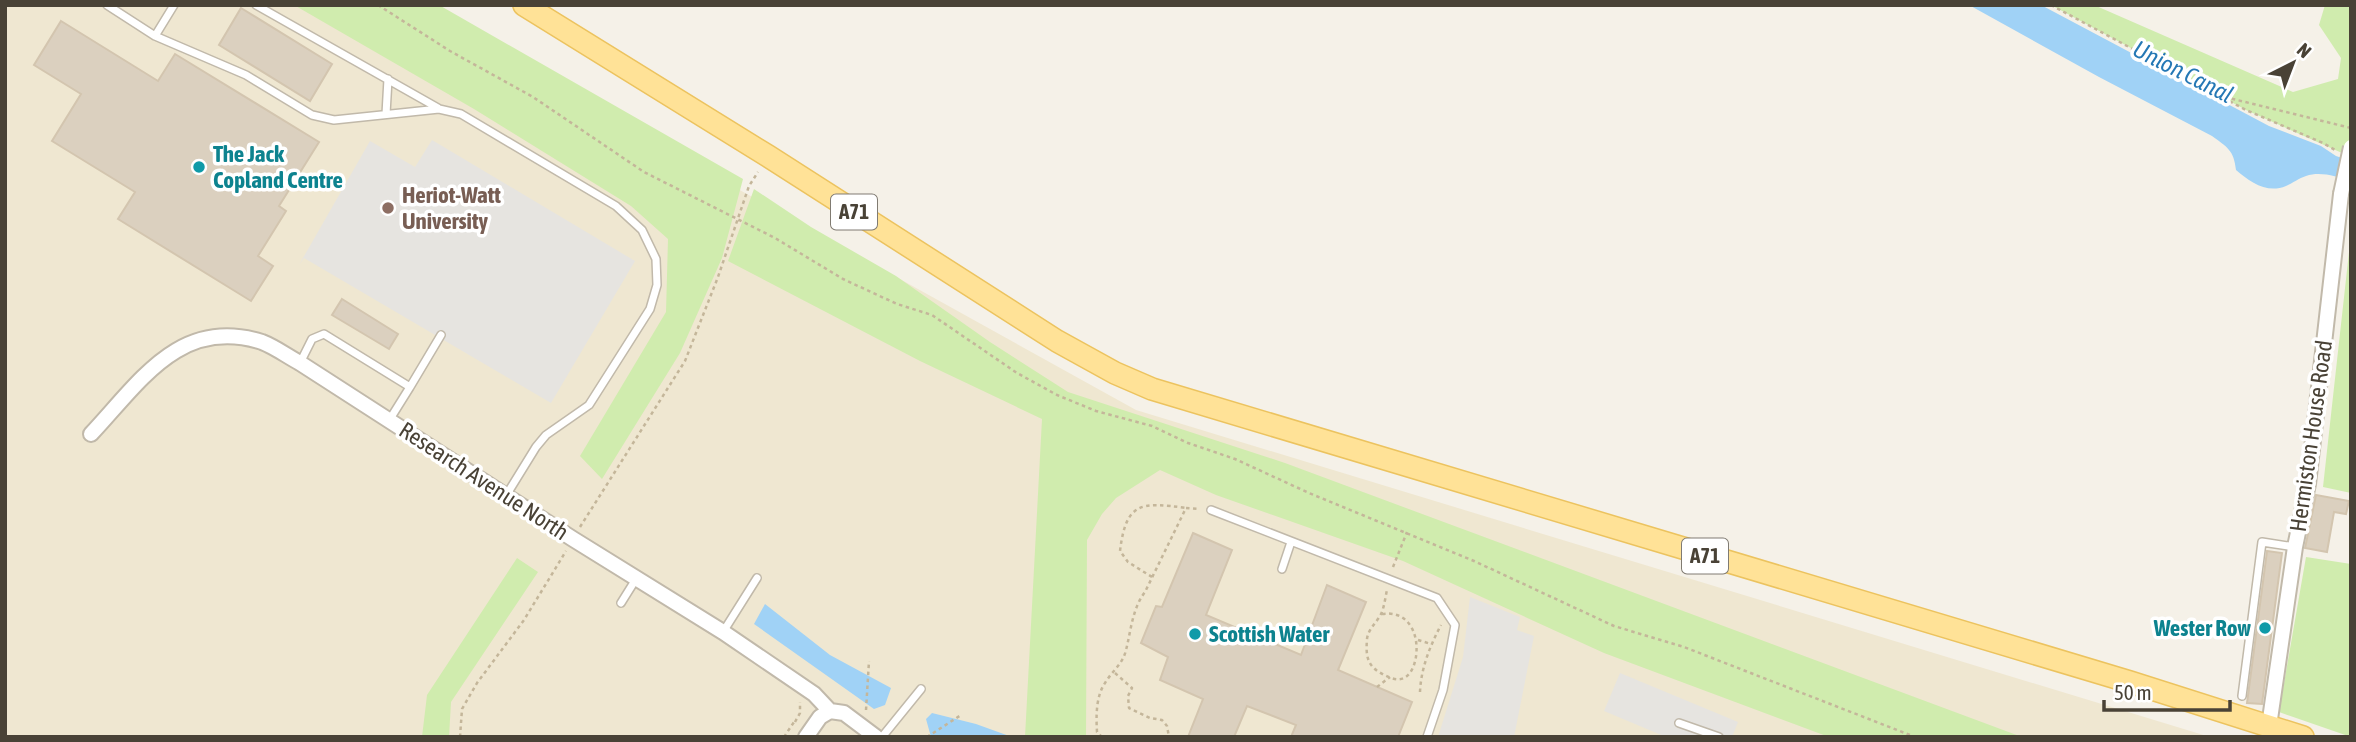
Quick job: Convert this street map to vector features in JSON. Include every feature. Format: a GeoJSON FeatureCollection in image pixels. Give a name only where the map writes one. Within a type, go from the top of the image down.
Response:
{"type":"FeatureCollection","features":[{"type":"Feature","properties":{"kind":"main road","name":"A71"},"geometry":{"type":"LineString","coordinates":[[524,5],[768,156],[1057,341],[1115,373],[1152,389],[2303,737]]}},
{"type":"Feature","properties":{"kind":"street","name":"Hermiston House Road"},"geometry":{"type":"LineString","coordinates":[[2269,726],[2295,547],[2308,484],[2346,150]]}},
{"type":"Feature","properties":{"kind":"street","name":"Research Avenue North"},"geometry":{"type":"LineString","coordinates":[[91,434],[156,365],[175,349],[204,337],[233,335],[264,343],[300,362],[573,539],[723,632],[814,694],[830,711],[844,713],[876,737]]}},
{"type":"Feature","properties":{"kind":"street"},"geometry":{"type":"LineString","coordinates":[[806,737],[820,717],[830,711]]}},
{"type":"Feature","properties":{"kind":"lane"},"geometry":{"type":"LineString","coordinates":[[107,5],[155,36],[246,75],[312,115],[334,120],[439,108]]}},
{"type":"Feature","properties":{"kind":"lane"},"geometry":{"type":"LineString","coordinates":[[155,36],[174,5]]}},
{"type":"Feature","properties":{"kind":"lane"},"geometry":{"type":"LineString","coordinates":[[256,5],[439,108],[461,114],[615,206],[642,230],[656,259],[657,285],[650,309],[589,405],[546,435],[507,494]]}},
{"type":"Feature","properties":{"kind":"lane"},"geometry":{"type":"LineString","coordinates":[[386,114],[388,79]]}},
{"type":"Feature","properties":{"kind":"lane"},"geometry":{"type":"LineString","coordinates":[[300,362],[312,339],[324,334],[410,387]]}},
{"type":"Feature","properties":{"kind":"lane"},"geometry":{"type":"LineString","coordinates":[[390,419],[441,335]]}},
{"type":"Feature","properties":{"kind":"lane"},"geometry":{"type":"LineString","coordinates":[[1211,510],[1437,598],[1455,625],[1443,690],[1427,737]]}},
{"type":"Feature","properties":{"kind":"lane"},"geometry":{"type":"LineString","coordinates":[[1282,569],[1291,542]]}},
{"type":"Feature","properties":{"kind":"lane"},"geometry":{"type":"LineString","coordinates":[[2242,696],[2262,542],[2295,547]]}},
{"type":"Feature","properties":{"kind":"lane"},"geometry":{"type":"LineString","coordinates":[[723,632],[757,578]]}},
{"type":"Feature","properties":{"kind":"lane"},"geometry":{"type":"LineString","coordinates":[[621,603],[636,579]]}},
{"type":"Feature","properties":{"kind":"lane"},"geometry":{"type":"LineString","coordinates":[[882,737],[921,689]]}},
{"type":"Feature","properties":{"kind":"lane"},"geometry":{"type":"LineString","coordinates":[[1679,723],[1718,737]]}},
{"type":"Feature","properties":{"kind":"path"},"geometry":{"type":"LineString","coordinates":[[2051,5],[2219,96],[2323,143],[2346,150]]}},
{"type":"Feature","properties":{"kind":"path"},"geometry":{"type":"LineString","coordinates":[[2219,96],[2351,128]]}},
{"type":"Feature","properties":{"kind":"path"},"geometry":{"type":"LineString","coordinates":[[460,737],[462,709],[477,683],[524,620],[685,361],[749,186],[768,156]]}},
{"type":"Feature","properties":{"kind":"path"},"geometry":{"type":"LineString","coordinates":[[1152,577],[1128,562],[1119,551],[1122,533],[1133,512],[1150,503],[1211,510]]}},
{"type":"Feature","properties":{"kind":"path"},"geometry":{"type":"LineString","coordinates":[[1102,737],[1097,732],[1097,707],[1104,684],[1126,650],[1140,599],[1186,508]]}},
{"type":"Feature","properties":{"kind":"path"},"geometry":{"type":"LineString","coordinates":[[1393,612],[1403,617],[1412,627],[1416,640],[1416,653],[1409,674],[1403,678],[1390,677],[1371,667],[1367,658],[1367,635],[1382,614],[1393,612]]}},
{"type":"Feature","properties":{"kind":"path"},"geometry":{"type":"LineString","coordinates":[[1420,692],[1421,677],[1431,644],[1447,612]]}},
{"type":"Feature","properties":{"kind":"path"},"geometry":{"type":"LineString","coordinates":[[1416,640],[1431,644]]}},
{"type":"Feature","properties":{"kind":"path"},"geometry":{"type":"LineString","coordinates":[[866,707],[869,661]]}},
{"type":"Feature","properties":{"kind":"path"},"geometry":{"type":"LineString","coordinates":[[1114,672],[1132,688],[1128,696],[1129,708],[1150,718],[1162,720],[1167,726],[1169,737]]}},
{"type":"Feature","properties":{"kind":"path"},"geometry":{"type":"LineString","coordinates":[[1409,674],[1421,677]]}},
{"type":"Feature","properties":{"kind":"path"},"geometry":{"type":"LineString","coordinates":[[1377,687],[1390,677]]}},
{"type":"Feature","properties":{"kind":"path"},"geometry":{"type":"LineString","coordinates":[[927,737],[961,715]]}},
{"type":"Feature","properties":{"kind":"shaded area","name":"Heriot-Watt University"},"geometry":{"type":"Polygon","coordinates":[[[5,5],[406,5],[1136,410],[2210,737],[5,737],[5,5]]]}},
{"type":"Feature","properties":{"kind":"shaded area"},"geometry":{"type":"Polygon","coordinates":[[[432,140],[635,261],[551,403],[304,258],[299,265],[370,141],[415,167],[432,140]]]}},
{"type":"Feature","properties":{"kind":"shaded area"},"geometry":{"type":"Polygon","coordinates":[[[1470,597],[1520,617],[1517,630],[1534,636],[1514,737],[1438,737],[1463,657],[1470,597]]]}},
{"type":"Feature","properties":{"kind":"shaded area"},"geometry":{"type":"Polygon","coordinates":[[[1620,673],[1738,722],[1732,737],[1666,737],[1604,711],[1620,673]]]}},
{"type":"Feature","properties":{"kind":"green space"},"geometry":{"type":"Polygon","coordinates":[[[294,5],[439,5],[743,179],[722,258],[680,353],[602,479],[580,456],[666,312],[668,239],[631,206],[474,109],[294,5]]]}},
{"type":"Feature","properties":{"kind":"green space"},"geometry":{"type":"Polygon","coordinates":[[[2051,5],[2094,5],[2293,92],[2338,79],[2341,58],[2319,25],[2325,5],[2351,5],[2351,157],[2246,110],[2051,5]]]}},
{"type":"Feature","properties":{"kind":"green space"},"geometry":{"type":"Polygon","coordinates":[[[754,189],[811,227],[896,276],[990,342],[1068,392],[1285,463],[2022,737],[1829,737],[1604,653],[1403,561],[1216,495],[1160,470],[1116,498],[1102,514],[1087,540],[1086,737],[1025,737],[1042,419],[920,361],[728,261],[754,189]]]}},
{"type":"Feature","properties":{"kind":"green space"},"geometry":{"type":"Polygon","coordinates":[[[2351,234],[2351,493],[2323,487],[2351,234]]]}},
{"type":"Feature","properties":{"kind":"green space"},"geometry":{"type":"Polygon","coordinates":[[[2306,557],[2351,564],[2351,737],[2279,712],[2306,557]]]}},
{"type":"Feature","properties":{"kind":"green space"},"geometry":{"type":"Polygon","coordinates":[[[517,558],[538,572],[451,702],[449,737],[422,737],[427,695],[517,558]]]}},
{"type":"Feature","properties":{"kind":"water"},"geometry":{"type":"Polygon","coordinates":[[[1969,5],[2041,5],[2269,126],[2351,161],[2351,180],[2317,174],[2279,188],[2259,186],[2236,170],[2229,150],[2212,136],[1969,5]]]}},
{"type":"Feature","properties":{"kind":"water"},"geometry":{"type":"Polygon","coordinates":[[[765,604],[830,655],[891,688],[885,705],[874,709],[754,624],[765,604]]]}},
{"type":"Feature","properties":{"kind":"water"},"geometry":{"type":"Polygon","coordinates":[[[932,713],[976,724],[1012,737],[931,737],[926,719],[932,713]]]}},
{"type":"Feature","properties":{"kind":"building"},"geometry":{"type":"Polygon","coordinates":[[[241,8],[332,64],[310,101],[219,45],[241,8]]]}},
{"type":"Feature","properties":{"kind":"building","name":"The Jack Copland Centre"},"geometry":{"type":"Polygon","coordinates":[[[61,21],[158,81],[175,54],[319,142],[279,206],[286,211],[258,256],[273,266],[251,301],[118,219],[135,192],[52,141],[81,94],[34,65],[61,21]]]}},
{"type":"Feature","properties":{"kind":"building"},"geometry":{"type":"Polygon","coordinates":[[[342,299],[398,334],[389,349],[332,315],[342,299]]]}},
{"type":"Feature","properties":{"kind":"building"},"geometry":{"type":"Polygon","coordinates":[[[2316,495],[2349,501],[2346,514],[2334,512],[2327,552],[2305,548],[2316,495]]]}},
{"type":"Feature","properties":{"kind":"building","name":"Scottish Water"},"geometry":{"type":"Polygon","coordinates":[[[1193,533],[1232,550],[1206,615],[1301,655],[1327,585],[1366,602],[1338,670],[1412,702],[1398,737],[1291,737],[1296,725],[1247,706],[1234,737],[1188,737],[1203,699],[1160,680],[1168,657],[1141,643],[1156,606],[1162,607],[1193,533]]]}},
{"type":"Feature","properties":{"kind":"building","name":"Wester Row"},"geometry":{"type":"Polygon","coordinates":[[[2267,551],[2282,553],[2262,704],[2247,703],[2267,551]]]}},
{"type":"Feature","properties":{"kind":"place","name":"The Jack Copland Centre"},"geometry":{"type":"Point","coordinates":[199,167]}},
{"type":"Feature","properties":{"kind":"place","name":"Heriot-Watt University"},"geometry":{"type":"Point","coordinates":[388,208]}},
{"type":"Feature","properties":{"kind":"place","name":"Wester Row"},"geometry":{"type":"Point","coordinates":[2265,628]}},
{"type":"Feature","properties":{"kind":"place","name":"Scottish Water"},"geometry":{"type":"Point","coordinates":[1195,634]}},
{"type":"Feature","properties":{"kind":"water label","name":"Union Canal"},"geometry":{"type":"Point","coordinates":[2183,72]}}]}
